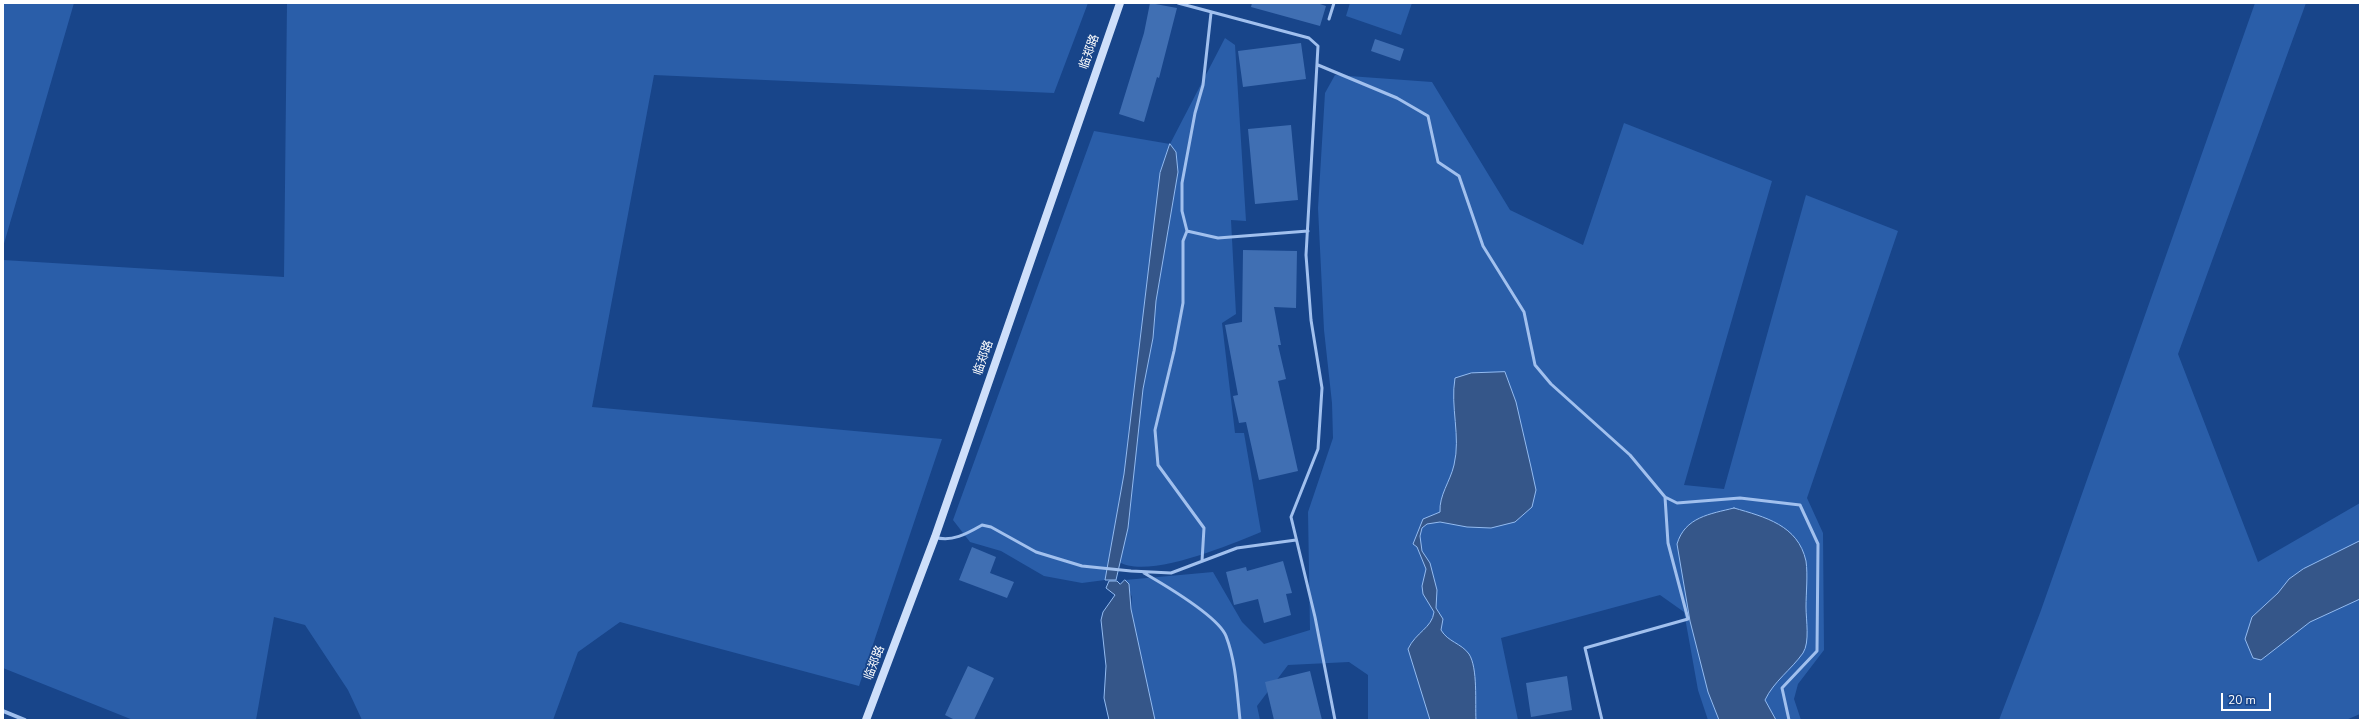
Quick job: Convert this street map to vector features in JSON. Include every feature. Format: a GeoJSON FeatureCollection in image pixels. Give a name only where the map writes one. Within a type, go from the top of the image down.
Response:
{"type":"FeatureCollection","features":[{"type":"Feature","properties":{"kind":"main road","name":"临郑路"},"geometry":{"type":"LineString","coordinates":[[866,720],[935,537],[1120,3]]}},
{"type":"Feature","properties":{"kind":"street"},"geometry":{"type":"LineString","coordinates":[[3,711],[25,720]]}},
{"type":"Feature","properties":{"kind":"lane"},"geometry":{"type":"LineString","coordinates":[[1178,3],[1313,40],[1318,46],[1306,255],[1311,320],[1322,388],[1318,449],[1291,517],[1315,617],[1335,720]]}},
{"type":"Feature","properties":{"kind":"lane"},"geometry":{"type":"LineString","coordinates":[[1329,19],[1334,3]]}},
{"type":"Feature","properties":{"kind":"lane"},"geometry":{"type":"LineString","coordinates":[[1202,561],[1204,528],[1158,465],[1155,430],[1174,351],[1183,303],[1183,241],[1187,231],[1182,211],[1182,183],[1195,112],[1203,85],[1212,13]]}},
{"type":"Feature","properties":{"kind":"lane"},"geometry":{"type":"LineString","coordinates":[[1318,65],[1397,98],[1428,116],[1438,162],[1459,176],[1483,246],[1524,312],[1535,365],[1551,384],[1630,455],[1665,497],[1677,503],[1740,498],[1800,505],[1818,544],[1817,651],[1782,688],[1789,720]]}},
{"type":"Feature","properties":{"kind":"lane"},"geometry":{"type":"LineString","coordinates":[[1187,231],[1218,238],[1308,231]]}},
{"type":"Feature","properties":{"kind":"lane"},"geometry":{"type":"LineString","coordinates":[[1602,720],[1585,648],[1688,619],[1668,543],[1665,497]]}},
{"type":"Feature","properties":{"kind":"lane"},"geometry":{"type":"LineString","coordinates":[[935,537],[943,540],[968,534],[982,525],[991,527],[1036,552],[1082,566],[1142,572],[1171,572],[1237,548],[1296,540]]}},
{"type":"Feature","properties":{"kind":"lane"},"geometry":{"type":"LineString","coordinates":[[1142,572],[1170,588],[1205,613],[1225,634],[1235,672],[1240,720]]}},
{"type":"Feature","properties":{"kind":"shaded area"},"geometry":{"type":"Polygon","coordinates":[[[3,3],[74,3],[3,247],[3,3]]]}},
{"type":"Feature","properties":{"kind":"shaded area"},"geometry":{"type":"Polygon","coordinates":[[[287,3],[1088,3],[1054,93],[654,75],[592,407],[942,439],[859,686],[620,622],[578,652],[553,720],[362,720],[348,690],[305,625],[274,617],[256,720],[133,720],[3,668],[3,260],[284,277],[287,3]]]}},
{"type":"Feature","properties":{"kind":"shaded area"},"geometry":{"type":"Polygon","coordinates":[[[1350,3],[1412,3],[1401,35],[1346,16],[1350,3]]]}},
{"type":"Feature","properties":{"kind":"shaded area"},"geometry":{"type":"Polygon","coordinates":[[[2255,3],[2306,3],[2178,354],[2258,562],[2360,503],[2360,714],[2346,720],[1999,720],[2040,613],[2255,3]]]}},
{"type":"Feature","properties":{"kind":"shaded area"},"geometry":{"type":"Polygon","coordinates":[[[1225,38],[1235,45],[1246,221],[1231,220],[1236,314],[1222,323],[1235,433],[1244,433],[1261,532],[1210,552],[1167,564],[1148,567],[1131,566],[1118,561],[1128,528],[1143,389],[1153,338],[1156,301],[1178,172],[1176,152],[1170,144],[1225,38]]]}},
{"type":"Feature","properties":{"kind":"shaded area"},"geometry":{"type":"Polygon","coordinates":[[[1335,75],[1432,82],[1510,210],[1583,245],[1624,123],[1772,181],[1684,485],[1724,489],[1806,195],[1898,231],[1807,498],[1823,533],[1824,650],[1798,684],[1794,699],[1801,720],[1708,720],[1698,690],[1684,612],[1660,595],[1501,638],[1518,720],[1368,720],[1368,675],[1349,662],[1288,665],[1257,706],[1260,720],[1155,720],[1131,609],[1132,597],[1125,580],[1213,572],[1242,622],[1264,644],[1310,630],[1308,512],[1333,438],[1332,403],[1324,330],[1318,208],[1325,93],[1335,75]]]}},
{"type":"Feature","properties":{"kind":"shaded area"},"geometry":{"type":"Polygon","coordinates":[[[1094,131],[1170,144],[1160,173],[1124,474],[1105,580],[1082,583],[1044,576],[1001,551],[970,542],[953,520],[1094,131]]]}},
{"type":"Feature","properties":{"kind":"shaded area"},"geometry":{"type":"Polygon","coordinates":[[[1170,144],[1176,152],[1178,172],[1156,301],[1153,338],[1143,389],[1128,528],[1116,580],[1105,580],[1124,474],[1160,173],[1170,144]]]}},
{"type":"Feature","properties":{"kind":"shaded area"},"geometry":{"type":"Polygon","coordinates":[[[1505,372],[1516,402],[1536,490],[1532,507],[1515,522],[1491,528],[1467,527],[1440,522],[1427,524],[1422,528],[1420,536],[1422,551],[1430,563],[1437,590],[1436,608],[1443,619],[1441,630],[1447,637],[1466,650],[1469,654],[1474,668],[1476,686],[1476,720],[1430,720],[1408,649],[1415,638],[1430,622],[1434,612],[1423,594],[1422,586],[1426,569],[1417,547],[1413,544],[1423,519],[1440,512],[1441,500],[1454,465],[1456,454],[1454,400],[1455,378],[1471,373],[1505,372]]]}},
{"type":"Feature","properties":{"kind":"shaded area"},"geometry":{"type":"Polygon","coordinates":[[[1734,508],[1779,524],[1796,539],[1802,549],[1806,561],[1806,643],[1803,653],[1773,687],[1765,700],[1776,720],[1719,720],[1708,692],[1690,621],[1677,544],[1681,535],[1692,522],[1716,512],[1734,508]]]}},
{"type":"Feature","properties":{"kind":"shaded area"},"geometry":{"type":"Polygon","coordinates":[[[2360,541],[2360,599],[2310,622],[2261,660],[2253,658],[2245,639],[2252,617],[2278,593],[2289,579],[2303,569],[2360,541]]]}},
{"type":"Feature","properties":{"kind":"shaded area"},"geometry":{"type":"Polygon","coordinates":[[[1125,580],[1129,584],[1131,609],[1155,720],[1109,720],[1104,698],[1106,666],[1101,620],[1103,612],[1115,595],[1106,588],[1109,581],[1117,581],[1120,584],[1125,580]]]}},
{"type":"Feature","properties":{"kind":"building"},"geometry":{"type":"Polygon","coordinates":[[[1150,3],[1177,8],[1159,78],[1157,77],[1144,122],[1119,114],[1144,33],[1150,3]]]}},
{"type":"Feature","properties":{"kind":"building"},"geometry":{"type":"Polygon","coordinates":[[[1252,3],[1317,3],[1326,6],[1320,26],[1251,7],[1252,3]]]}},
{"type":"Feature","properties":{"kind":"building"},"geometry":{"type":"Polygon","coordinates":[[[1375,39],[1404,49],[1400,61],[1371,51],[1375,39]]]}},
{"type":"Feature","properties":{"kind":"building"},"geometry":{"type":"Polygon","coordinates":[[[1301,43],[1306,79],[1243,87],[1238,51],[1301,43]]]}},
{"type":"Feature","properties":{"kind":"building"},"geometry":{"type":"Polygon","coordinates":[[[1291,125],[1298,200],[1255,204],[1248,129],[1291,125]]]}},
{"type":"Feature","properties":{"kind":"building"},"geometry":{"type":"Polygon","coordinates":[[[1243,250],[1297,251],[1296,308],[1274,307],[1281,345],[1278,345],[1286,379],[1278,381],[1298,471],[1259,480],[1246,422],[1239,423],[1233,396],[1238,395],[1225,325],[1242,322],[1243,250]]]}},
{"type":"Feature","properties":{"kind":"building"},"geometry":{"type":"Polygon","coordinates":[[[972,547],[996,557],[990,573],[1014,582],[1007,598],[959,580],[972,547]]]}},
{"type":"Feature","properties":{"kind":"building"},"geometry":{"type":"Polygon","coordinates":[[[1283,561],[1292,593],[1286,594],[1291,615],[1264,623],[1258,599],[1234,605],[1226,572],[1246,567],[1247,571],[1283,561]]]}},
{"type":"Feature","properties":{"kind":"building"},"geometry":{"type":"Polygon","coordinates":[[[968,666],[994,678],[974,720],[955,720],[945,715],[968,666]]]}},
{"type":"Feature","properties":{"kind":"building"},"geometry":{"type":"Polygon","coordinates":[[[1310,671],[1322,720],[1274,720],[1265,682],[1310,671]]]}},
{"type":"Feature","properties":{"kind":"building"},"geometry":{"type":"Polygon","coordinates":[[[1567,676],[1572,710],[1531,717],[1526,683],[1567,676]]]}}]}
